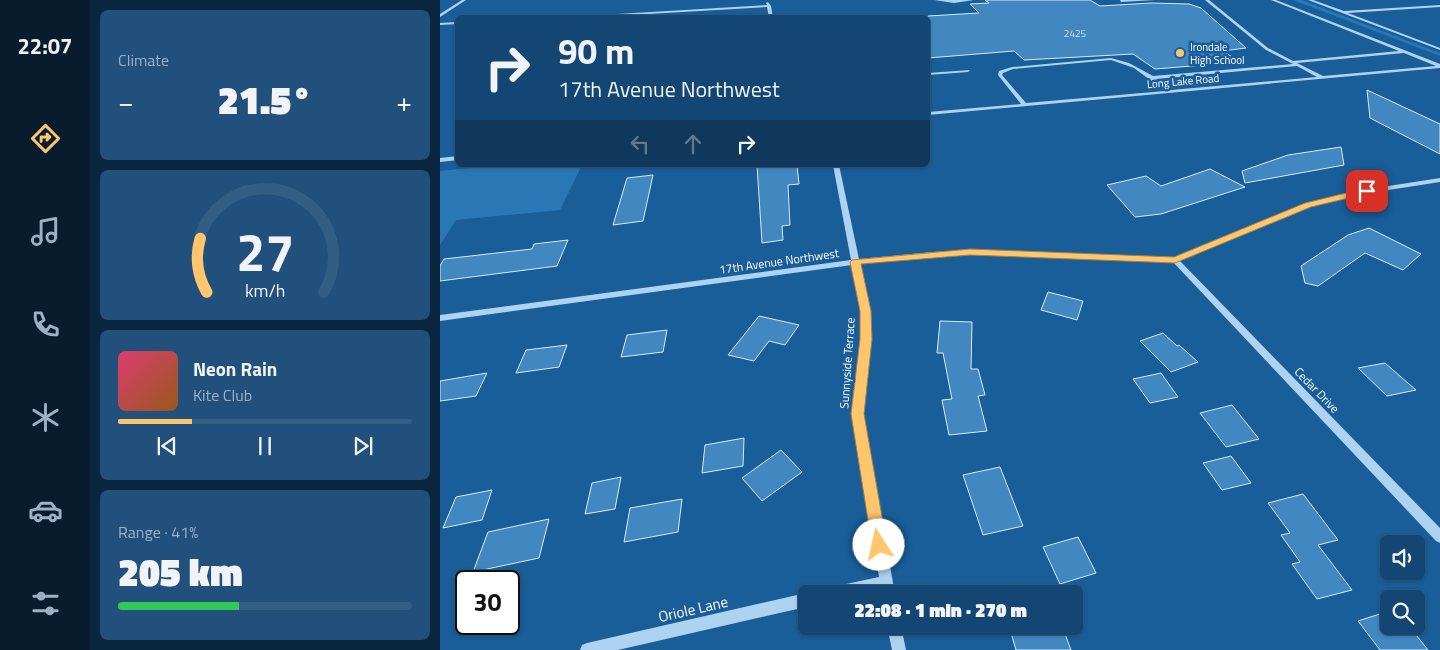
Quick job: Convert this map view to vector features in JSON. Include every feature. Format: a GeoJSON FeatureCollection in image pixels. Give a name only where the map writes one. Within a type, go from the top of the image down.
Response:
{"type":"FeatureCollection","features":[{"type":"Feature","properties":{"kind":"street"},"geometry":{"type":"LineString","coordinates":[[440,16],[464,0]]}},
{"type":"Feature","properties":{"kind":"street"},"geometry":{"type":"LineString","coordinates":[[768,0],[770,15]]}},
{"type":"Feature","properties":{"kind":"street"},"geometry":{"type":"LineString","coordinates":[[936,0],[954,2],[972,0]]}},
{"type":"Feature","properties":{"kind":"street"},"geometry":{"type":"LineString","coordinates":[[1121,1],[1153,0]]}},
{"type":"Feature","properties":{"kind":"street"},"geometry":{"type":"LineString","coordinates":[[1207,0],[1267,49],[1323,78]]}},
{"type":"Feature","properties":{"kind":"street"},"geometry":{"type":"LineString","coordinates":[[1273,0],[1440,67]]}},
{"type":"Feature","properties":{"kind":"street"},"geometry":{"type":"LineString","coordinates":[[1310,0],[1340,13],[1440,49]]}},
{"type":"Feature","properties":{"kind":"street"},"geometry":{"type":"LineString","coordinates":[[605,15],[768,6]]}},
{"type":"Feature","properties":{"kind":"street"},"geometry":{"type":"LineString","coordinates":[[1340,13],[1440,6]]}},
{"type":"Feature","properties":{"kind":"street"},"geometry":{"type":"LineString","coordinates":[[440,24],[455,23]]}},
{"type":"Feature","properties":{"kind":"street"},"geometry":{"type":"LineString","coordinates":[[1292,62],[1403,52]]}},
{"type":"Feature","properties":{"kind":"street"},"geometry":{"type":"LineString","coordinates":[[1025,105],[1000,75],[1001,72],[1012,68],[1112,59],[1133,64],[1170,92]]}},
{"type":"Feature","properties":{"kind":"street"},"geometry":{"type":"LineString","coordinates":[[1151,78],[1297,65]]}},
{"type":"Feature","properties":{"kind":"street","name":"Long Lake Road"},"geometry":{"type":"LineString","coordinates":[[930,114],[1440,67]]}},
{"type":"Feature","properties":{"kind":"street"},"geometry":{"type":"LineString","coordinates":[[930,74],[968,71]]}},
{"type":"Feature","properties":{"kind":"street"},"geometry":{"type":"LineString","coordinates":[[440,160],[455,158]]}},
{"type":"Feature","properties":{"kind":"street","name":"Sunnyside Terrace"},"geometry":{"type":"LineString","coordinates":[[836,167],[865,311],[866,339],[858,414],[886,585]]}},
{"type":"Feature","properties":{"kind":"street","name":"17th Avenue Northwest"},"geometry":{"type":"LineString","coordinates":[[440,318],[855,262],[970,252],[1175,260],[1308,205],[1350,194],[1440,180]]}},
{"type":"Feature","properties":{"kind":"street","name":"Cedar Drive"},"geometry":{"type":"LineString","coordinates":[[1175,260],[1440,537]]}},
{"type":"Feature","properties":{"kind":"street","name":"Oriole Lane"},"geometry":{"type":"LineString","coordinates":[[587,650],[798,602]]}},
{"type":"Feature","properties":{"kind":"street"},"geometry":{"type":"LineString","coordinates":[[896,635],[898,650]]}},
{"type":"Feature","properties":{"kind":"shaded area"},"geometry":{"type":"Polygon","coordinates":[[[1293,0],[1302,0],[1440,53],[1440,56],[1293,0]]]}},
{"type":"Feature","properties":{"kind":"shaded area"},"geometry":{"type":"Polygon","coordinates":[[[479,167],[581,167],[560,210],[456,220],[440,245],[440,171],[479,167]]]}},
{"type":"Feature","properties":{"kind":"building","name":"Irondale High School"},"geometry":{"type":"Polygon","coordinates":[[[985,0],[1090,0],[1100,6],[1151,3],[1189,4],[1201,8],[1246,48],[1222,51],[1241,62],[1155,69],[1133,54],[1024,60],[1014,51],[930,58],[930,16],[979,13],[970,4],[989,3],[985,0]]]}},
{"type":"Feature","properties":{"kind":"building"},"geometry":{"type":"Polygon","coordinates":[[[1367,90],[1440,124],[1440,154],[1370,118],[1367,90]]]}},
{"type":"Feature","properties":{"kind":"building"},"geometry":{"type":"Polygon","coordinates":[[[1341,147],[1344,165],[1245,183],[1242,171],[1288,155],[1341,147]]]}},
{"type":"Feature","properties":{"kind":"building"},"geometry":{"type":"Polygon","coordinates":[[[757,167],[797,167],[799,184],[788,185],[790,225],[782,226],[783,240],[762,243],[757,167]]]}},
{"type":"Feature","properties":{"kind":"building"},"geometry":{"type":"Polygon","coordinates":[[[1210,169],[1245,187],[1161,214],[1135,217],[1107,185],[1146,176],[1161,186],[1210,169]]]}},
{"type":"Feature","properties":{"kind":"building"},"geometry":{"type":"Polygon","coordinates":[[[653,175],[643,221],[613,225],[627,178],[653,175]]]}},
{"type":"Feature","properties":{"kind":"building"},"geometry":{"type":"Polygon","coordinates":[[[1369,228],[1421,254],[1403,270],[1365,253],[1318,286],[1305,283],[1301,266],[1348,235],[1369,228]]]}},
{"type":"Feature","properties":{"kind":"building"},"geometry":{"type":"Polygon","coordinates":[[[568,240],[557,266],[440,281],[440,266],[444,259],[532,249],[534,244],[568,240]]]}},
{"type":"Feature","properties":{"kind":"building"},"geometry":{"type":"Polygon","coordinates":[[[1048,292],[1083,301],[1077,320],[1041,310],[1048,292]]]}},
{"type":"Feature","properties":{"kind":"building"},"geometry":{"type":"Polygon","coordinates":[[[759,316],[799,325],[785,345],[769,341],[754,361],[728,355],[759,316]]]}},
{"type":"Feature","properties":{"kind":"building"},"geometry":{"type":"Polygon","coordinates":[[[940,321],[972,322],[971,369],[978,369],[985,395],[978,396],[987,431],[949,435],[942,400],[952,399],[943,353],[937,353],[940,321]]]}},
{"type":"Feature","properties":{"kind":"building"},"geometry":{"type":"Polygon","coordinates":[[[667,330],[663,352],[621,357],[627,335],[667,330]]]}},
{"type":"Feature","properties":{"kind":"building"},"geometry":{"type":"Polygon","coordinates":[[[1163,333],[1198,362],[1171,372],[1140,341],[1163,333]]]}},
{"type":"Feature","properties":{"kind":"building"},"geometry":{"type":"Polygon","coordinates":[[[567,345],[559,367],[516,373],[526,350],[567,345]]]}},
{"type":"Feature","properties":{"kind":"building"},"geometry":{"type":"Polygon","coordinates":[[[1385,363],[1416,390],[1387,396],[1358,368],[1385,363]]]}},
{"type":"Feature","properties":{"kind":"building"},"geometry":{"type":"Polygon","coordinates":[[[487,373],[476,396],[440,401],[440,381],[487,373]]]}},
{"type":"Feature","properties":{"kind":"building"},"geometry":{"type":"Polygon","coordinates":[[[1161,373],[1178,397],[1150,403],[1133,379],[1161,373]]]}},
{"type":"Feature","properties":{"kind":"building"},"geometry":{"type":"Polygon","coordinates":[[[1232,405],[1259,439],[1226,447],[1200,413],[1232,405]]]}},
{"type":"Feature","properties":{"kind":"building"},"geometry":{"type":"Polygon","coordinates":[[[744,438],[743,466],[702,473],[705,445],[744,438]]]}},
{"type":"Feature","properties":{"kind":"building"},"geometry":{"type":"Polygon","coordinates":[[[781,450],[802,472],[762,501],[742,478],[781,450]]]}},
{"type":"Feature","properties":{"kind":"building"},"geometry":{"type":"Polygon","coordinates":[[[1231,456],[1251,483],[1222,490],[1203,463],[1231,456]]]}},
{"type":"Feature","properties":{"kind":"building"},"geometry":{"type":"Polygon","coordinates":[[[1000,467],[1023,526],[983,535],[963,475],[1000,467]]]}},
{"type":"Feature","properties":{"kind":"building"},"geometry":{"type":"Polygon","coordinates":[[[621,477],[615,509],[585,514],[592,483],[621,477]]]}},
{"type":"Feature","properties":{"kind":"building"},"geometry":{"type":"Polygon","coordinates":[[[492,490],[482,520],[443,528],[456,497],[492,490]]]}},
{"type":"Feature","properties":{"kind":"building"},"geometry":{"type":"Polygon","coordinates":[[[1303,494],[1338,540],[1318,545],[1352,590],[1317,599],[1292,564],[1300,562],[1281,535],[1290,533],[1268,503],[1303,494]]]}},
{"type":"Feature","properties":{"kind":"building"},"geometry":{"type":"Polygon","coordinates":[[[682,499],[678,532],[624,542],[630,508],[682,499]]]}},
{"type":"Feature","properties":{"kind":"building"},"geometry":{"type":"Polygon","coordinates":[[[549,519],[539,558],[482,570],[474,570],[488,532],[549,519]]]}},
{"type":"Feature","properties":{"kind":"building"},"geometry":{"type":"Polygon","coordinates":[[[1078,537],[1096,573],[1060,584],[1043,547],[1078,537]]]}},
{"type":"Feature","properties":{"kind":"building"},"geometry":{"type":"Polygon","coordinates":[[[1380,614],[1380,635],[1416,635],[1428,650],[1380,650],[1358,621],[1380,614]]]}},
{"type":"Feature","properties":{"kind":"building"},"geometry":{"type":"Polygon","coordinates":[[[1012,635],[1065,635],[1071,650],[1016,650],[1012,635]]]}},
{"type":"Feature","properties":{"kind":"place","name":"Irondale High School"},"geometry":{"type":"Point","coordinates":[1180,53]}},
{"type":"Feature","properties":{"kind":"route"},"geometry":{"type":"LineString","coordinates":[[879,545],[858,414],[866,339],[865,311],[855,262],[970,252],[1175,260],[1308,205],[1367,191]]}}]}
